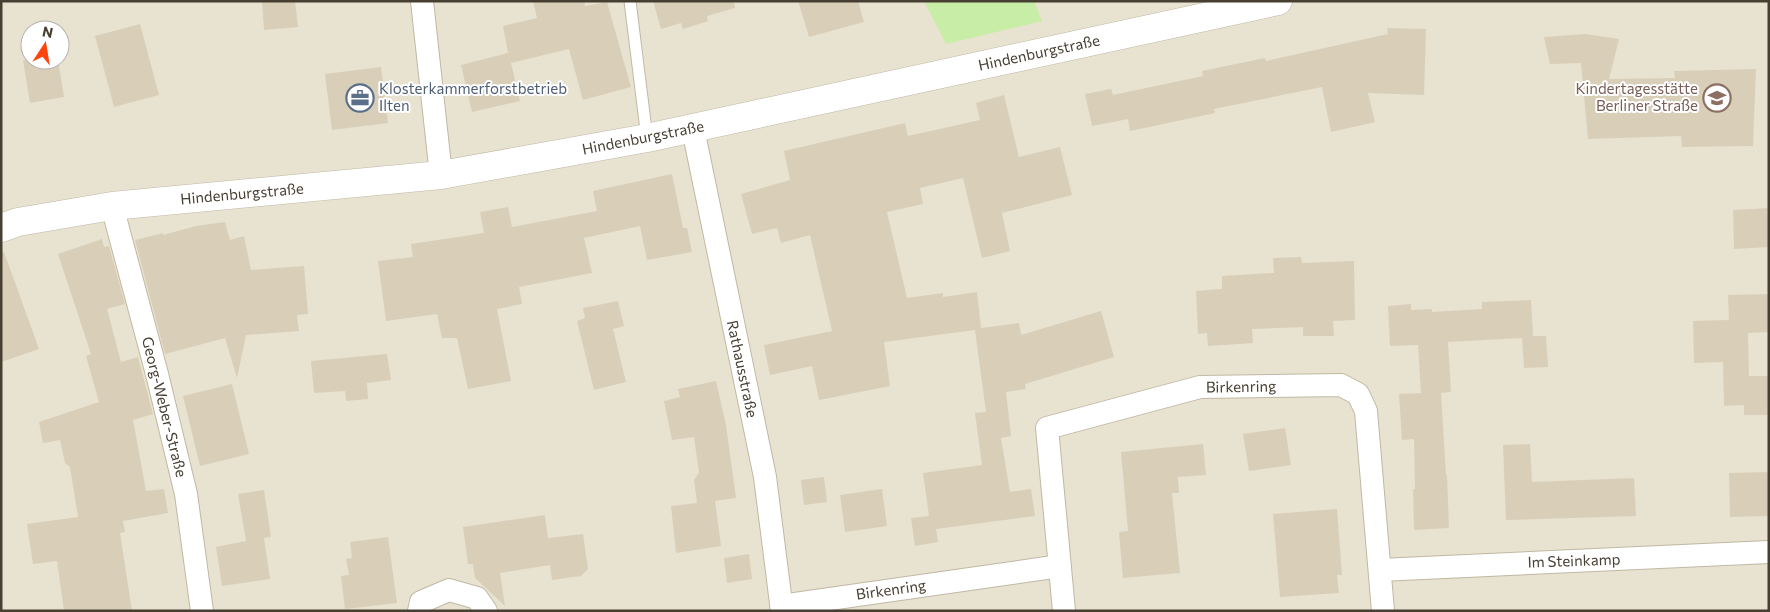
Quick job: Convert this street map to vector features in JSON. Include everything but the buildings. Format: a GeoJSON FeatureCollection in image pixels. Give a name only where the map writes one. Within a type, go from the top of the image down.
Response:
{"type":"FeatureCollection","features":[{"type":"Feature","properties":{"kind":"street"},"geometry":{"type":"LineString","coordinates":[[422,1],[442,175]]}},
{"type":"Feature","properties":{"kind":"street","name":"Hindenburgstraße"},"geometry":{"type":"LineString","coordinates":[[1,228],[18,222],[112,206],[442,175],[647,138],[1278,1]]}},
{"type":"Feature","properties":{"kind":"street","name":"Rathausstraße"},"geometry":{"type":"LineString","coordinates":[[693,128],[764,477],[782,609]]}},
{"type":"Feature","properties":{"kind":"street","name":"Georg-Weber-Straße"},"geometry":{"type":"LineString","coordinates":[[112,206],[186,494],[202,611]]}},
{"type":"Feature","properties":{"kind":"street","name":"Birkenring"},"geometry":{"type":"LineString","coordinates":[[1064,611],[1047,428],[1200,387],[1341,385],[1358,394],[1366,411],[1383,611]]}},
{"type":"Feature","properties":{"kind":"street","name":"Im Steinkamp"},"geometry":{"type":"LineString","coordinates":[[1380,570],[1769,552]]}},
{"type":"Feature","properties":{"kind":"street","name":"Birkenring"},"geometry":{"type":"LineString","coordinates":[[782,609],[1060,566]]}},
{"type":"Feature","properties":{"kind":"street"},"geometry":{"type":"LineString","coordinates":[[419,611],[421,602],[449,590],[477,598],[486,611]]}},
{"type":"Feature","properties":{"kind":"lane"},"geometry":{"type":"LineString","coordinates":[[630,1],[647,138]]}},
{"type":"Feature","properties":{"kind":"shaded area"},"geometry":{"type":"Polygon","coordinates":[[[1,1],[1769,1],[1769,611],[1,611],[1,1]]]}},
{"type":"Feature","properties":{"kind":"green space"},"geometry":{"type":"Polygon","coordinates":[[[924,1],[1034,1],[1042,21],[946,44],[924,1]]]}},
{"type":"Feature","properties":{"kind":"place","name":"Klosterkammerforstbetrieb Ilten"},"geometry":{"type":"Point","coordinates":[360,98]}},
{"type":"Feature","properties":{"kind":"place","name":"Kindertagesstätte Berliner Straße"},"geometry":{"type":"Point","coordinates":[1717,98]}}]}
